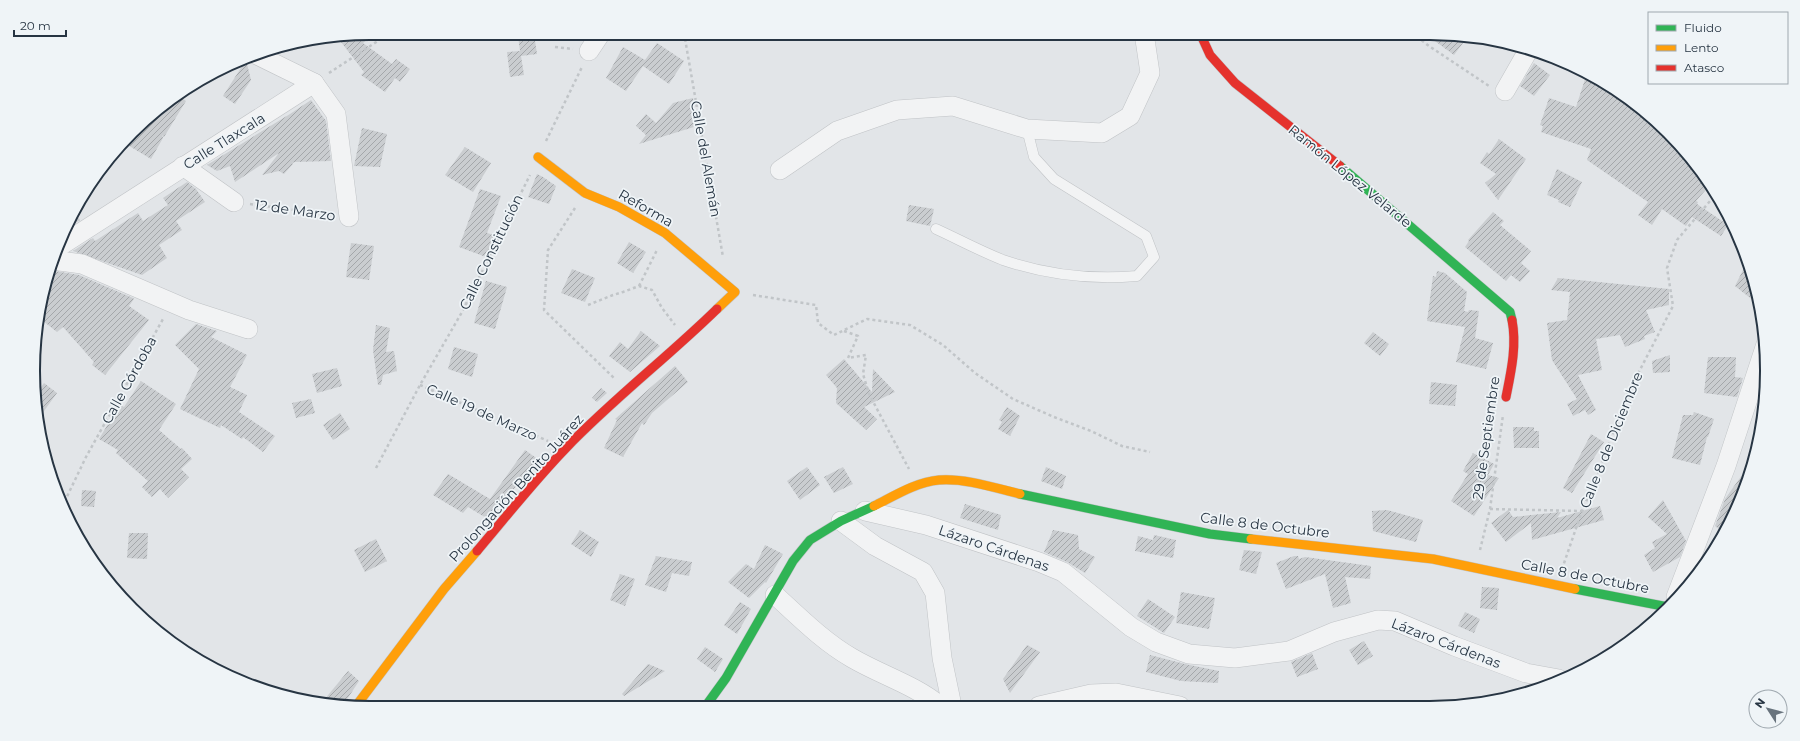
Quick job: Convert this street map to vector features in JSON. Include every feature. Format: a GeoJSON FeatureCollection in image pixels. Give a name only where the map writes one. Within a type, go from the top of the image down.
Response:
{"type":"FeatureCollection","features":[{"type":"Feature","properties":{"kind":"street"},"geometry":{"type":"LineString","coordinates":[[589,51],[596,40]]}},
{"type":"Feature","properties":{"kind":"street"},"geometry":{"type":"LineString","coordinates":[[780,170],[837,131],[897,110],[953,106],[1027,129],[1102,133],[1130,116],[1150,73],[1145,40]]}},
{"type":"Feature","properties":{"kind":"street","name":"Ramón López Velarde"},"geometry":{"type":"LineString","coordinates":[[1203,40],[1210,55],[1235,83],[1343,169],[1510,312]]}},
{"type":"Feature","properties":{"kind":"street"},"geometry":{"type":"LineString","coordinates":[[1505,91],[1526,55]]}},
{"type":"Feature","properties":{"kind":"street"},"geometry":{"type":"LineString","coordinates":[[263,58],[314,83]]}},
{"type":"Feature","properties":{"kind":"street","name":"Calle Tlaxcala"},"geometry":{"type":"LineString","coordinates":[[66,242],[183,166],[254,123],[314,83]]}},
{"type":"Feature","properties":{"kind":"street","name":"12 de Marzo"},"geometry":{"type":"LineString","coordinates":[[314,83],[336,114],[349,217]]}},
{"type":"Feature","properties":{"kind":"street","name":"Reforma"},"geometry":{"type":"LineString","coordinates":[[538,157],[585,193],[619,207],[666,233],[732,289]]}},
{"type":"Feature","properties":{"kind":"street","name":"12 de Marzo"},"geometry":{"type":"LineString","coordinates":[[183,166],[234,202]]}},
{"type":"Feature","properties":{"kind":"street"},"geometry":{"type":"LineString","coordinates":[[59,261],[82,264],[202,315],[248,330]]}},
{"type":"Feature","properties":{"kind":"street","name":"Prolongación Benito Juárez"},"geometry":{"type":"LineString","coordinates":[[360,701],[444,590],[565,449],[627,391],[690,336],[732,289]]}},
{"type":"Feature","properties":{"kind":"street","name":"29 de Septiembre"},"geometry":{"type":"LineString","coordinates":[[1506,396],[1513,357],[1513,322],[1510,312]]}},
{"type":"Feature","properties":{"kind":"street"},"geometry":{"type":"LineString","coordinates":[[1681,585],[1726,466],[1760,363]]}},
{"type":"Feature","properties":{"kind":"street","name":"Calle 8 de Octubre"},"geometry":{"type":"LineString","coordinates":[[865,511],[918,485],[938,480],[956,480],[1210,534],[1433,559],[1556,586],[1662,605]]}},
{"type":"Feature","properties":{"kind":"street"},"geometry":{"type":"LineString","coordinates":[[709,701],[726,678],[793,562],[810,540],[841,521],[865,511]]}},
{"type":"Feature","properties":{"kind":"street","name":"Lázaro Cárdenas"},"geometry":{"type":"LineString","coordinates":[[865,511],[926,525],[1039,562],[1063,572],[1131,627],[1150,638],[1189,654],[1235,658],[1289,651],[1334,632],[1378,620],[1395,621],[1454,646],[1526,673],[1551,678]]}},
{"type":"Feature","properties":{"kind":"street"},"geometry":{"type":"LineString","coordinates":[[841,521],[875,546],[923,572],[935,593],[942,658],[951,701]]}},
{"type":"Feature","properties":{"kind":"street"},"geometry":{"type":"LineString","coordinates":[[775,595],[814,631],[851,658],[904,684],[932,701]]}},
{"type":"Feature","properties":{"kind":"street"},"geometry":{"type":"LineString","coordinates":[[1061,701],[1091,694],[1116,694],[1153,701]]}},
{"type":"Feature","properties":{"kind":"lane"},"geometry":{"type":"LineString","coordinates":[[936,229],[1002,259],[1046,273],[1107,278],[1137,276],[1154,257],[1146,236],[1054,179],[1034,157],[1027,129]]}},
{"type":"Feature","properties":{"kind":"path"},"geometry":{"type":"LineString","coordinates":[[314,83],[379,40]]}},
{"type":"Feature","properties":{"kind":"path","name":"Calle del Alemán"},"geometry":{"type":"LineString","coordinates":[[685,40],[732,289]]}},
{"type":"Feature","properties":{"kind":"path"},"geometry":{"type":"LineString","coordinates":[[1421,40],[1496,91],[1505,91]]}},
{"type":"Feature","properties":{"kind":"path","name":"Calle Constitución"},"geometry":{"type":"LineString","coordinates":[[376,468],[420,385],[462,312],[589,51]]}},
{"type":"Feature","properties":{"kind":"path"},"geometry":{"type":"LineString","coordinates":[[585,193],[548,250],[544,310],[627,391]]}},
{"type":"Feature","properties":{"kind":"path","name":"Calle 8 de Diciembre"},"geometry":{"type":"LineString","coordinates":[[1556,586],[1582,511],[1596,479],[1627,395],[1673,306],[1667,268],[1678,240],[1712,199]]}},
{"type":"Feature","properties":{"kind":"path","name":"12 de Marzo"},"geometry":{"type":"LineString","coordinates":[[234,202],[349,217]]}},
{"type":"Feature","properties":{"kind":"path"},"geometry":{"type":"LineString","coordinates":[[639,286],[666,233]]}},
{"type":"Feature","properties":{"kind":"path"},"geometry":{"type":"LineString","coordinates":[[588,305],[613,294],[639,286],[652,290],[662,308],[675,325],[690,336]]}},
{"type":"Feature","properties":{"kind":"path"},"geometry":{"type":"LineString","coordinates":[[732,289],[816,305],[818,323],[834,335],[867,319],[910,325],[943,345],[975,372],[1013,399],[1091,431],[1122,446],[1150,452]]}},
{"type":"Feature","properties":{"kind":"path","name":"Calle Córdoba"},"geometry":{"type":"LineString","coordinates":[[66,499],[86,457],[172,303]]}},
{"type":"Feature","properties":{"kind":"path"},"geometry":{"type":"LineString","coordinates":[[843,330],[858,336],[848,358],[866,355],[863,374],[869,394],[918,485]]}},
{"type":"Feature","properties":{"kind":"path","name":"Calle 19 de Marzo"},"geometry":{"type":"LineString","coordinates":[[420,385],[565,449]]}},
{"type":"Feature","properties":{"kind":"path","name":"29 de Septiembre"},"geometry":{"type":"LineString","coordinates":[[1477,568],[1490,509],[1506,396]]}},
{"type":"Feature","properties":{"kind":"path"},"geometry":{"type":"LineString","coordinates":[[1490,509],[1582,511]]}},
{"type":"Feature","properties":{"kind":"building"},"geometry":{"type":"Polygon","coordinates":[[[366,40],[363,43],[392,64],[396,59],[410,69],[400,82],[395,78],[385,92],[361,75],[364,72],[341,42],[366,40]]]}},
{"type":"Feature","properties":{"kind":"building"},"geometry":{"type":"Polygon","coordinates":[[[519,40],[535,40],[537,54],[521,56],[524,75],[510,77],[507,52],[520,51],[519,40]]]}},
{"type":"Feature","properties":{"kind":"building"},"geometry":{"type":"Polygon","coordinates":[[[1434,40],[1462,42],[1463,43],[1454,55],[1434,40]]]}},
{"type":"Feature","properties":{"kind":"building"},"geometry":{"type":"Polygon","coordinates":[[[657,43],[684,61],[669,84],[643,66],[626,91],[606,78],[623,47],[645,60],[657,43]]]}},
{"type":"Feature","properties":{"kind":"building"},"geometry":{"type":"Polygon","coordinates":[[[1534,63],[1550,75],[1534,96],[1520,86],[1534,63]]]}},
{"type":"Feature","properties":{"kind":"building"},"geometry":{"type":"Polygon","coordinates":[[[247,64],[251,80],[235,104],[223,96],[242,66],[247,64]]]}},
{"type":"Feature","properties":{"kind":"building"},"geometry":{"type":"Polygon","coordinates":[[[1585,79],[1631,108],[1647,122],[1692,169],[1706,190],[1696,201],[1698,202],[1697,204],[1726,223],[1727,226],[1721,236],[1692,217],[1686,226],[1662,209],[1652,225],[1638,215],[1648,202],[1587,160],[1591,149],[1541,132],[1543,126],[1540,125],[1549,98],[1576,107],[1585,79]]]}},
{"type":"Feature","properties":{"kind":"building"},"geometry":{"type":"Polygon","coordinates":[[[693,98],[697,126],[639,144],[646,135],[636,126],[646,114],[656,123],[673,103],[693,98]]]}},
{"type":"Feature","properties":{"kind":"building"},"geometry":{"type":"Polygon","coordinates":[[[183,99],[186,101],[164,137],[162,135],[163,138],[151,159],[129,146],[169,108],[183,99]]]}},
{"type":"Feature","properties":{"kind":"building"},"geometry":{"type":"Polygon","coordinates":[[[311,100],[326,121],[331,161],[295,162],[292,163],[293,164],[284,174],[279,171],[262,175],[279,153],[235,182],[230,166],[217,171],[207,165],[290,114],[311,100]]]}},
{"type":"Feature","properties":{"kind":"building"},"geometry":{"type":"Polygon","coordinates":[[[362,128],[387,134],[380,167],[354,166],[362,128]]]}},
{"type":"Feature","properties":{"kind":"building"},"geometry":{"type":"Polygon","coordinates":[[[1499,139],[1526,159],[1498,200],[1485,183],[1496,174],[1480,163],[1487,152],[1489,154],[1499,139]]]}},
{"type":"Feature","properties":{"kind":"building"},"geometry":{"type":"Polygon","coordinates":[[[465,147],[491,163],[473,192],[445,175],[465,147]]]}},
{"type":"Feature","properties":{"kind":"building"},"geometry":{"type":"Polygon","coordinates":[[[1557,169],[1582,182],[1570,207],[1547,195],[1557,169]]]}},
{"type":"Feature","properties":{"kind":"building"},"geometry":{"type":"Polygon","coordinates":[[[537,174],[556,186],[549,204],[528,197],[537,174]]]}},
{"type":"Feature","properties":{"kind":"building"},"geometry":{"type":"Polygon","coordinates":[[[187,182],[196,189],[205,202],[176,221],[182,230],[159,245],[167,258],[142,275],[73,251],[93,238],[95,241],[138,213],[143,221],[168,205],[163,198],[187,182]]]}},
{"type":"Feature","properties":{"kind":"building"},"geometry":{"type":"Polygon","coordinates":[[[480,189],[501,196],[487,233],[494,235],[486,257],[459,247],[480,189]]]}},
{"type":"Feature","properties":{"kind":"building"},"geometry":{"type":"Polygon","coordinates":[[[909,205],[934,209],[930,226],[906,221],[909,205]]]}},
{"type":"Feature","properties":{"kind":"building"},"geometry":{"type":"Polygon","coordinates":[[[1493,212],[1504,221],[1500,225],[1531,251],[1521,263],[1530,271],[1520,282],[1511,275],[1506,281],[1465,247],[1469,241],[1468,240],[1493,212]]]}},
{"type":"Feature","properties":{"kind":"building"},"geometry":{"type":"Polygon","coordinates":[[[78,217],[80,220],[74,224],[78,217]]]}},
{"type":"Feature","properties":{"kind":"building"},"geometry":{"type":"Polygon","coordinates":[[[629,242],[646,252],[633,273],[617,263],[629,242]]]}},
{"type":"Feature","properties":{"kind":"building"},"geometry":{"type":"Polygon","coordinates":[[[351,243],[374,246],[369,280],[346,277],[351,243]]]}},
{"type":"Feature","properties":{"kind":"building"},"geometry":{"type":"Polygon","coordinates":[[[572,269],[595,278],[585,302],[561,293],[572,269]]]}},
{"type":"Feature","properties":{"kind":"building"},"geometry":{"type":"Polygon","coordinates":[[[1744,269],[1753,300],[1735,286],[1744,269]]]}},
{"type":"Feature","properties":{"kind":"building"},"geometry":{"type":"Polygon","coordinates":[[[56,271],[79,275],[133,298],[134,299],[129,306],[149,320],[105,375],[92,365],[94,362],[63,327],[57,332],[44,322],[46,306],[56,271]]]}},
{"type":"Feature","properties":{"kind":"building"},"geometry":{"type":"Polygon","coordinates":[[[1437,271],[1445,273],[1467,292],[1464,311],[1479,311],[1475,338],[1493,343],[1486,369],[1456,362],[1465,327],[1427,321],[1433,276],[1436,277],[1437,271]]]}},
{"type":"Feature","properties":{"kind":"building"},"geometry":{"type":"Polygon","coordinates":[[[1558,278],[1669,289],[1669,305],[1646,310],[1655,332],[1644,336],[1645,339],[1625,347],[1620,335],[1596,339],[1602,370],[1578,375],[1596,410],[1588,415],[1585,410],[1573,416],[1567,404],[1577,399],[1552,360],[1547,323],[1567,320],[1570,292],[1551,290],[1558,278]]]}},
{"type":"Feature","properties":{"kind":"building"},"geometry":{"type":"Polygon","coordinates":[[[486,281],[507,287],[495,329],[474,323],[486,281]]]}},
{"type":"Feature","properties":{"kind":"building"},"geometry":{"type":"Polygon","coordinates":[[[196,324],[217,331],[211,337],[247,355],[230,387],[247,395],[239,412],[275,436],[263,452],[243,437],[242,439],[221,425],[220,428],[180,409],[199,369],[175,345],[196,324]]]}},
{"type":"Feature","properties":{"kind":"building"},"geometry":{"type":"Polygon","coordinates":[[[376,325],[390,328],[386,352],[394,351],[397,371],[383,375],[381,385],[378,385],[373,350],[376,325]]]}},
{"type":"Feature","properties":{"kind":"building"},"geometry":{"type":"Polygon","coordinates":[[[641,331],[660,346],[630,372],[609,356],[620,342],[628,349],[641,331]]]}},
{"type":"Feature","properties":{"kind":"building"},"geometry":{"type":"Polygon","coordinates":[[[1373,332],[1389,344],[1380,356],[1364,343],[1373,332]]]}},
{"type":"Feature","properties":{"kind":"building"},"geometry":{"type":"Polygon","coordinates":[[[454,347],[478,354],[472,377],[448,369],[454,347]]]}},
{"type":"Feature","properties":{"kind":"building"},"geometry":{"type":"Polygon","coordinates":[[[1670,355],[1670,372],[1653,373],[1652,361],[1670,355]]]}},
{"type":"Feature","properties":{"kind":"building"},"geometry":{"type":"Polygon","coordinates":[[[1708,357],[1736,357],[1735,377],[1743,378],[1737,397],[1704,393],[1708,357]]]}},
{"type":"Feature","properties":{"kind":"building"},"geometry":{"type":"Polygon","coordinates":[[[844,359],[872,392],[873,369],[895,392],[864,407],[877,419],[866,430],[836,403],[837,388],[826,375],[844,359]]]}},
{"type":"Feature","properties":{"kind":"building"},"geometry":{"type":"Polygon","coordinates":[[[675,366],[688,382],[652,413],[644,425],[642,423],[623,457],[604,448],[617,420],[615,419],[675,366]]]}},
{"type":"Feature","properties":{"kind":"building"},"geometry":{"type":"Polygon","coordinates":[[[337,368],[342,386],[317,393],[312,374],[337,368]]]}},
{"type":"Feature","properties":{"kind":"building"},"geometry":{"type":"Polygon","coordinates":[[[141,381],[176,404],[159,430],[181,449],[182,448],[192,459],[181,469],[189,477],[168,498],[160,489],[152,497],[142,487],[148,481],[116,453],[118,450],[99,439],[120,404],[124,407],[141,381]]]}},
{"type":"Feature","properties":{"kind":"building"},"geometry":{"type":"Polygon","coordinates":[[[1431,382],[1457,385],[1455,406],[1429,404],[1431,382]]]}},
{"type":"Feature","properties":{"kind":"building"},"geometry":{"type":"Polygon","coordinates":[[[44,383],[57,393],[43,413],[41,392],[41,387],[44,383]]]}},
{"type":"Feature","properties":{"kind":"building"},"geometry":{"type":"Polygon","coordinates":[[[601,388],[607,393],[597,402],[592,398],[601,388]]]}},
{"type":"Feature","properties":{"kind":"building"},"geometry":{"type":"Polygon","coordinates":[[[311,399],[315,413],[296,418],[292,403],[311,399]]]}},
{"type":"Feature","properties":{"kind":"building"},"geometry":{"type":"Polygon","coordinates":[[[1007,407],[1020,416],[1010,436],[998,429],[1002,422],[999,420],[1007,407]]]}},
{"type":"Feature","properties":{"kind":"building"},"geometry":{"type":"Polygon","coordinates":[[[1694,412],[1714,419],[1707,437],[1700,465],[1672,458],[1683,415],[1693,415],[1694,412]]]}},
{"type":"Feature","properties":{"kind":"building"},"geometry":{"type":"Polygon","coordinates":[[[340,413],[350,429],[333,440],[323,425],[340,413]]]}},
{"type":"Feature","properties":{"kind":"building"},"geometry":{"type":"Polygon","coordinates":[[[1513,427],[1534,427],[1534,431],[1539,431],[1539,448],[1514,448],[1513,427]]]}},
{"type":"Feature","properties":{"kind":"building"},"geometry":{"type":"Polygon","coordinates":[[[1591,434],[1604,442],[1572,493],[1563,488],[1591,434]]]}},
{"type":"Feature","properties":{"kind":"building"},"geometry":{"type":"Polygon","coordinates":[[[525,450],[539,460],[488,519],[468,507],[463,513],[433,495],[448,474],[490,499],[525,450]]]}},
{"type":"Feature","properties":{"kind":"building"},"geometry":{"type":"Polygon","coordinates":[[[1473,453],[1494,464],[1488,475],[1499,478],[1474,516],[1451,501],[1468,474],[1463,471],[1473,453]]]}},
{"type":"Feature","properties":{"kind":"building"},"geometry":{"type":"Polygon","coordinates":[[[807,467],[820,485],[800,500],[787,481],[807,467]]]}},
{"type":"Feature","properties":{"kind":"building"},"geometry":{"type":"Polygon","coordinates":[[[843,467],[853,484],[834,493],[824,477],[843,467]]]}},
{"type":"Feature","properties":{"kind":"building"},"geometry":{"type":"Polygon","coordinates":[[[1046,467],[1066,476],[1062,489],[1041,481],[1046,467]]]}},
{"type":"Feature","properties":{"kind":"building"},"geometry":{"type":"Polygon","coordinates":[[[1743,475],[1735,497],[1719,529],[1715,526],[1725,499],[1743,475]]]}},
{"type":"Feature","properties":{"kind":"building"},"geometry":{"type":"Polygon","coordinates":[[[82,490],[96,491],[94,507],[81,506],[82,490]]]}},
{"type":"Feature","properties":{"kind":"building"},"geometry":{"type":"Polygon","coordinates":[[[1663,500],[1686,541],[1680,557],[1653,572],[1644,555],[1655,548],[1652,542],[1667,534],[1648,517],[1663,500]]]}},
{"type":"Feature","properties":{"kind":"building"},"geometry":{"type":"Polygon","coordinates":[[[965,504],[1001,515],[998,530],[960,518],[965,504]]]}},
{"type":"Feature","properties":{"kind":"building"},"geometry":{"type":"Polygon","coordinates":[[[1600,506],[1604,520],[1532,540],[1531,523],[1506,542],[1491,523],[1508,510],[1513,517],[1561,512],[1557,518],[1600,506]]]}},
{"type":"Feature","properties":{"kind":"building"},"geometry":{"type":"Polygon","coordinates":[[[1387,510],[1423,520],[1416,542],[1373,531],[1372,511],[1387,510]]]}},
{"type":"Feature","properties":{"kind":"building"},"geometry":{"type":"Polygon","coordinates":[[[580,530],[599,542],[591,557],[571,544],[580,530]]]}},
{"type":"Feature","properties":{"kind":"building"},"geometry":{"type":"Polygon","coordinates":[[[1053,530],[1078,535],[1079,549],[1095,557],[1085,573],[1067,562],[1044,552],[1053,530]]]}},
{"type":"Feature","properties":{"kind":"building"},"geometry":{"type":"Polygon","coordinates":[[[129,533],[148,533],[147,559],[127,558],[129,533]]]}},
{"type":"Feature","properties":{"kind":"building"},"geometry":{"type":"Polygon","coordinates":[[[1154,535],[1176,540],[1173,558],[1135,551],[1138,536],[1153,540],[1154,535]]]}},
{"type":"Feature","properties":{"kind":"building"},"geometry":{"type":"Polygon","coordinates":[[[376,539],[387,561],[365,572],[354,550],[376,539]]]}},
{"type":"Feature","properties":{"kind":"building"},"geometry":{"type":"Polygon","coordinates":[[[765,545],[783,554],[766,583],[765,582],[749,598],[728,582],[746,564],[754,569],[765,545]]]}},
{"type":"Feature","properties":{"kind":"building"},"geometry":{"type":"Polygon","coordinates":[[[1244,550],[1262,552],[1256,574],[1239,570],[1244,550]]]}},
{"type":"Feature","properties":{"kind":"building"},"geometry":{"type":"Polygon","coordinates":[[[656,556],[692,562],[689,576],[672,573],[666,592],[645,585],[656,556]]]}},
{"type":"Feature","properties":{"kind":"building"},"geometry":{"type":"Polygon","coordinates":[[[1294,556],[1298,556],[1299,559],[1305,557],[1371,566],[1370,579],[1345,577],[1351,603],[1333,608],[1325,574],[1286,589],[1276,563],[1294,556]]]}},
{"type":"Feature","properties":{"kind":"building"},"geometry":{"type":"Polygon","coordinates":[[[620,574],[635,579],[625,606],[610,600],[620,574]]]}},
{"type":"Feature","properties":{"kind":"building"},"geometry":{"type":"Polygon","coordinates":[[[1482,587],[1499,588],[1497,610],[1480,608],[1482,587]]]}},
{"type":"Feature","properties":{"kind":"building"},"geometry":{"type":"Polygon","coordinates":[[[1181,592],[1215,598],[1209,629],[1176,623],[1181,592]]]}},
{"type":"Feature","properties":{"kind":"building"},"geometry":{"type":"Polygon","coordinates":[[[1148,599],[1175,617],[1164,633],[1137,616],[1148,599]]]}},
{"type":"Feature","properties":{"kind":"building"},"geometry":{"type":"Polygon","coordinates":[[[740,602],[751,609],[737,634],[724,625],[740,602]]]}},
{"type":"Feature","properties":{"kind":"building"},"geometry":{"type":"Polygon","coordinates":[[[1465,612],[1480,619],[1474,633],[1458,626],[1465,612]]]}},
{"type":"Feature","properties":{"kind":"building"},"geometry":{"type":"Polygon","coordinates":[[[1364,641],[1373,656],[1358,665],[1349,650],[1364,641]]]}},
{"type":"Feature","properties":{"kind":"building"},"geometry":{"type":"Polygon","coordinates":[[[1027,645],[1040,652],[1010,693],[1003,679],[1027,645]]]}},
{"type":"Feature","properties":{"kind":"building"},"geometry":{"type":"Polygon","coordinates":[[[705,647],[723,659],[715,672],[697,659],[705,647]]]}},
{"type":"Feature","properties":{"kind":"building"},"geometry":{"type":"Polygon","coordinates":[[[1312,653],[1318,669],[1297,677],[1291,662],[1312,653]]]}},
{"type":"Feature","properties":{"kind":"building"},"geometry":{"type":"Polygon","coordinates":[[[1150,655],[1219,671],[1218,683],[1181,681],[1146,672],[1150,655]]]}},
{"type":"Feature","properties":{"kind":"building"},"geometry":{"type":"Polygon","coordinates":[[[648,664],[665,671],[624,696],[622,694],[648,664]]]}},
{"type":"Feature","properties":{"kind":"building"},"geometry":{"type":"Polygon","coordinates":[[[348,671],[359,681],[347,700],[326,698],[348,671]]]}},
{"type":"Feature","properties":{"kind":"traffic: fast"},"geometry":{"type":"LineString","coordinates":[[1340,166],[1510,312],[1512,320]]}},
{"type":"Feature","properties":{"kind":"traffic: fast"},"geometry":{"type":"LineString","coordinates":[[1020,494],[1210,534],[1251,539]]}},
{"type":"Feature","properties":{"kind":"traffic: fast"},"geometry":{"type":"LineString","coordinates":[[709,701],[726,678],[793,561],[810,540],[841,521],[874,506]]}},
{"type":"Feature","properties":{"kind":"traffic: fast"},"geometry":{"type":"LineString","coordinates":[[1575,589],[1661,606]]}},
{"type":"Feature","properties":{"kind":"traffic: slow"},"geometry":{"type":"LineString","coordinates":[[538,157],[585,193],[619,207],[665,233],[735,292],[717,309]]}},
{"type":"Feature","properties":{"kind":"traffic: slow"},"geometry":{"type":"LineString","coordinates":[[874,506],[914,486],[939,480],[960,480],[991,486],[1020,494]]}},
{"type":"Feature","properties":{"kind":"traffic: slow"},"geometry":{"type":"LineString","coordinates":[[1251,539],[1433,559],[1575,589]]}},
{"type":"Feature","properties":{"kind":"traffic: slow"},"geometry":{"type":"LineString","coordinates":[[360,701],[444,589],[477,551]]}},
{"type":"Feature","properties":{"kind":"traffic: jam"},"geometry":{"type":"LineString","coordinates":[[1203,40],[1210,55],[1235,83],[1340,166]]}},
{"type":"Feature","properties":{"kind":"traffic: jam"},"geometry":{"type":"LineString","coordinates":[[477,551],[531,486],[566,448],[603,412],[717,309]]}},
{"type":"Feature","properties":{"kind":"traffic: jam"},"geometry":{"type":"LineString","coordinates":[[1506,397],[1514,349],[1512,320]]}}]}
